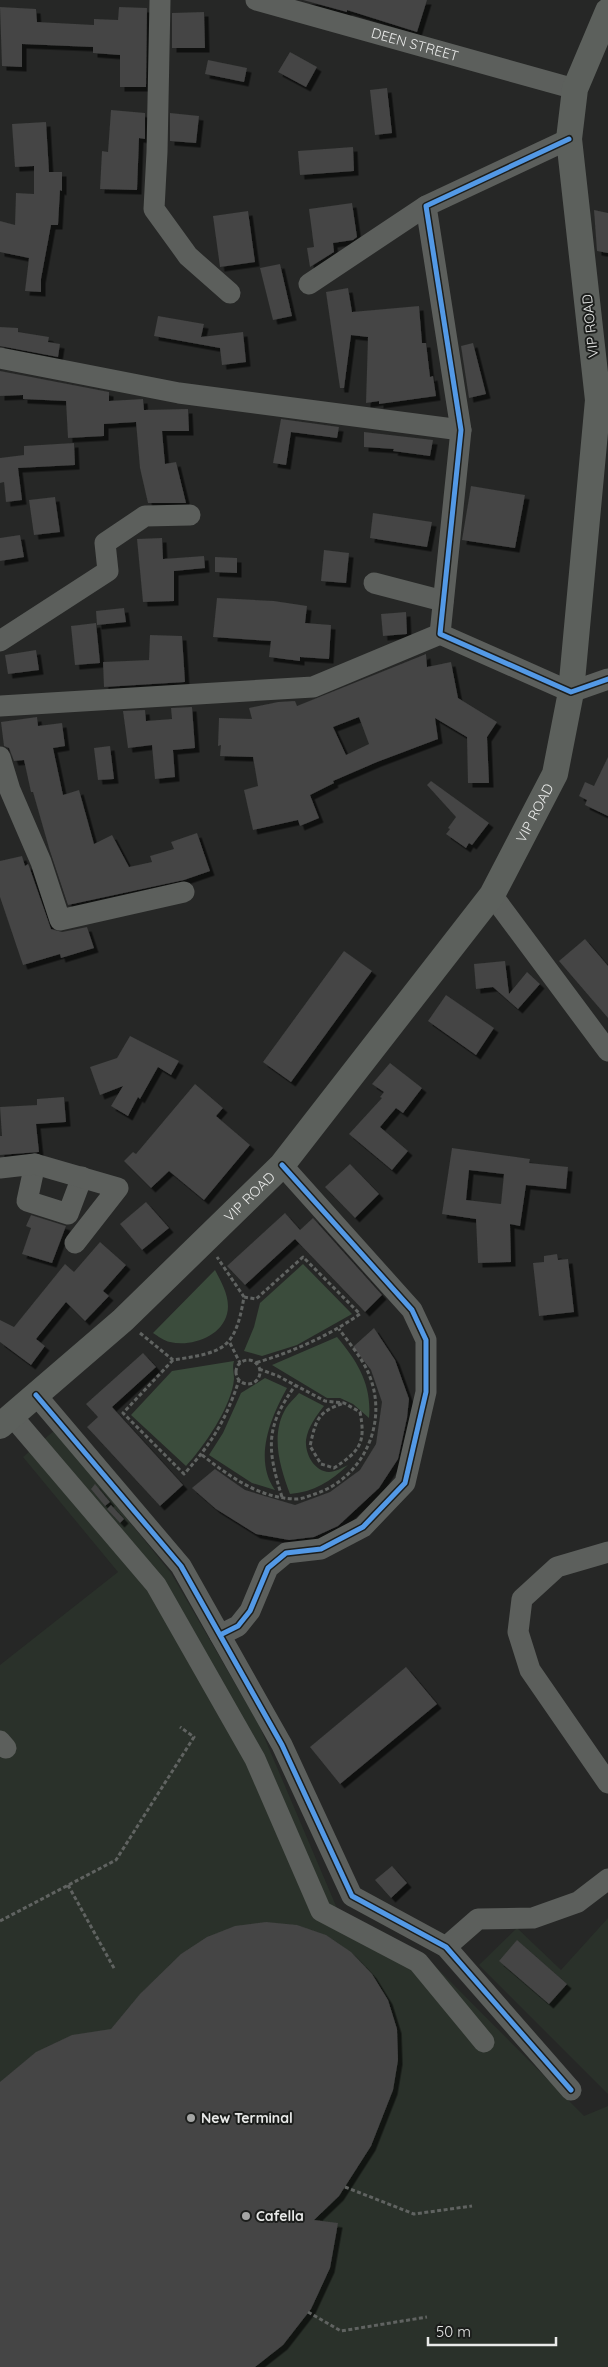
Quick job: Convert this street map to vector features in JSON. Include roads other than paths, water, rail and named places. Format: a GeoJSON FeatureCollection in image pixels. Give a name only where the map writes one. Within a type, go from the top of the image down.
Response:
{"type":"FeatureCollection","features":[{"type":"Feature","properties":{"kind":"main road","name":"VIP ROAD"},"geometry":{"type":"LineString","coordinates":[[6,1421],[123,1320],[282,1165],[492,895],[554,774],[571,692],[598,400],[569,139],[574,89],[608,11]]}},
{"type":"Feature","properties":{"kind":"street"},"geometry":{"type":"LineString","coordinates":[[160,0],[158,152],[154,208],[188,256],[230,293]]}},
{"type":"Feature","properties":{"kind":"street","name":"DEEN STREET"},"geometry":{"type":"LineString","coordinates":[[256,0],[574,89]]}},
{"type":"Feature","properties":{"kind":"street"},"geometry":{"type":"LineString","coordinates":[[309,284],[426,206],[569,139]]}},
{"type":"Feature","properties":{"kind":"street"},"geometry":{"type":"LineString","coordinates":[[426,206],[461,430],[440,634]]}},
{"type":"Feature","properties":{"kind":"street"},"geometry":{"type":"LineString","coordinates":[[0,358],[179,394],[461,430]]}},
{"type":"Feature","properties":{"kind":"street"},"geometry":{"type":"LineString","coordinates":[[0,641],[108,571],[105,543],[145,516],[190,515]]}},
{"type":"Feature","properties":{"kind":"street"},"geometry":{"type":"LineString","coordinates":[[374,583],[443,602]]}},
{"type":"Feature","properties":{"kind":"street"},"geometry":{"type":"LineString","coordinates":[[0,706],[313,687],[440,634],[571,692],[608,679]]}},
{"type":"Feature","properties":{"kind":"street"},"geometry":{"type":"LineString","coordinates":[[0,757],[10,790],[41,862],[60,920],[184,892]]}},
{"type":"Feature","properties":{"kind":"street"},"geometry":{"type":"LineString","coordinates":[[492,895],[608,1051]]}},
{"type":"Feature","properties":{"kind":"street"},"geometry":{"type":"LineString","coordinates":[[0,1168],[35,1164],[118,1188],[75,1243]]}},
{"type":"Feature","properties":{"kind":"street"},"geometry":{"type":"LineString","coordinates":[[35,1164],[27,1201],[68,1214],[82,1178]]}},
{"type":"Feature","properties":{"kind":"street"},"geometry":{"type":"LineString","coordinates":[[220,1636],[238,1626],[250,1611],[268,1568],[286,1554],[321,1549],[363,1527],[405,1483],[426,1392],[426,1340],[412,1310],[282,1165]]}},
{"type":"Feature","properties":{"kind":"street"},"geometry":{"type":"LineString","coordinates":[[36,1395],[180,1566],[282,1746],[352,1896],[446,1947],[571,2090]]}},
{"type":"Feature","properties":{"kind":"street"},"geometry":{"type":"LineString","coordinates":[[6,1421],[156,1585],[255,1759],[321,1911],[418,1962],[484,2042]]}},
{"type":"Feature","properties":{"kind":"street"},"geometry":{"type":"LineString","coordinates":[[608,1552],[557,1568],[522,1598],[518,1632],[530,1670],[608,1783]]}},
{"type":"Feature","properties":{"kind":"street"},"geometry":{"type":"LineString","coordinates":[[446,1947],[478,1919],[533,1918],[578,1902],[608,1879]]}},
{"type":"Feature","properties":{"kind":"place","name":"New Terminal"},"geometry":{"type":"Point","coordinates":[191,2118]}},
{"type":"Feature","properties":{"kind":"place","name":"Cafella"},"geometry":{"type":"Point","coordinates":[246,2216]}}]}
